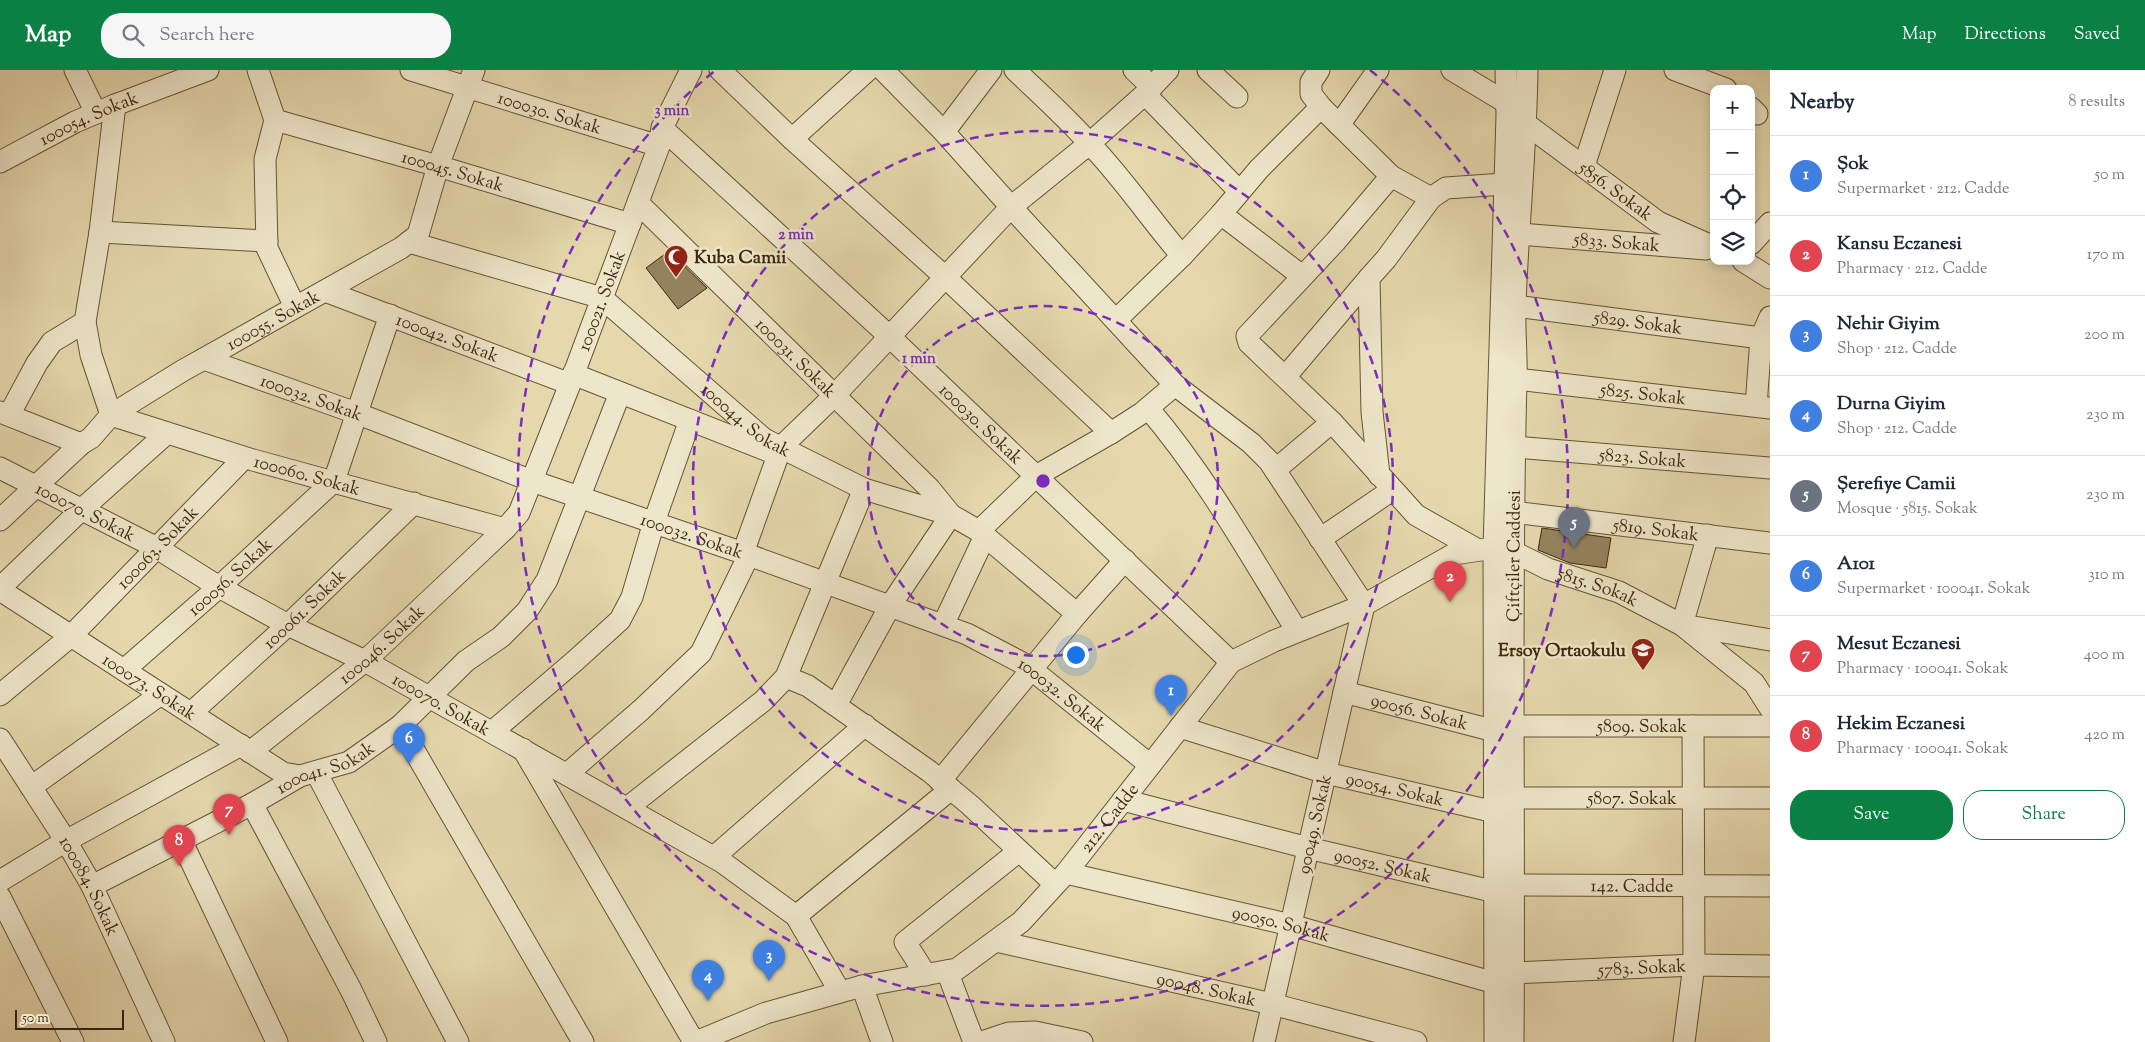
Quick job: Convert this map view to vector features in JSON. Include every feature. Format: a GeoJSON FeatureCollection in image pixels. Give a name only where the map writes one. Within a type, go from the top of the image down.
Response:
{"type":"FeatureCollection","features":[{"type":"Feature","properties":{"kind":"street"},"geometry":{"type":"LineString","coordinates":[[75,70],[105,109],[100,232],[85,322],[91,355],[111,415]]}},
{"type":"Feature","properties":{"kind":"street","name":"100054. Sokak"},"geometry":{"type":"LineString","coordinates":[[0,162],[105,109],[208,70]]}},
{"type":"Feature","properties":{"kind":"street"},"geometry":{"type":"LineString","coordinates":[[258,70],[275,120],[265,159],[267,248],[295,308]]}},
{"type":"Feature","properties":{"kind":"street","name":"100030. Sokak"},"geometry":{"type":"LineString","coordinates":[[411,70],[471,78],[661,137],[889,336],[1231,662]]}},
{"type":"Feature","properties":{"kind":"street"},"geometry":{"type":"LineString","coordinates":[[720,70],[792,139],[945,277],[1111,433]]}},
{"type":"Feature","properties":{"kind":"street"},"geometry":{"type":"LineString","coordinates":[[792,139],[868,70]]}},
{"type":"Feature","properties":{"kind":"street"},"geometry":{"type":"LineString","coordinates":[[883,70],[944,132],[1175,385],[1251,443],[1275,470],[1364,605]]}},
{"type":"Feature","properties":{"kind":"street"},"geometry":{"type":"LineString","coordinates":[[944,132],[991,70]]}},
{"type":"Feature","properties":{"kind":"street"},"geometry":{"type":"LineString","coordinates":[[1015,70],[1090,143],[1143,205],[1182,256]]}},
{"type":"Feature","properties":{"kind":"street"},"geometry":{"type":"LineString","coordinates":[[1134,70],[1148,91],[1239,190]]}},
{"type":"Feature","properties":{"kind":"street"},"geometry":{"type":"LineString","coordinates":[[567,774],[641,710],[702,652],[746,554],[779,450],[834,396],[1011,207],[1090,143],[1148,91],[1168,70]]}},
{"type":"Feature","properties":{"kind":"street"},"geometry":{"type":"LineString","coordinates":[[1208,70],[1238,97]]}},
{"type":"Feature","properties":{"kind":"street"},"geometry":{"type":"LineString","coordinates":[[1319,70],[1311,82],[1311,94],[1321,107],[1391,176],[1431,198]]}},
{"type":"Feature","properties":{"kind":"street"},"geometry":{"type":"LineString","coordinates":[[1339,125],[1378,70]]}},
{"type":"Feature","properties":{"kind":"street"},"geometry":{"type":"LineString","coordinates":[[1452,70],[1507,103]]}},
{"type":"Feature","properties":{"kind":"street","name":"Çiftçiler Caddesi"},"geometry":{"type":"LineString","coordinates":[[1506,70],[1507,103],[1495,550],[1504,728],[1502,803],[1504,978],[1513,1042]]}},
{"type":"Feature","properties":{"kind":"street","name":"Çiftçiler Caddesi"},"geometry":{"type":"LineString","coordinates":[[1495,550],[1513,512],[1516,379],[1515,306],[1526,124],[1527,70]]}},
{"type":"Feature","properties":{"kind":"street"},"geometry":{"type":"LineString","coordinates":[[1584,166],[1615,70]]}},
{"type":"Feature","properties":{"kind":"street"},"geometry":{"type":"LineString","coordinates":[[1675,70],[1715,85]]}},
{"type":"Feature","properties":{"kind":"street","name":"100021. Sokak"},"geometry":{"type":"LineString","coordinates":[[505,529],[519,512],[572,379],[638,203],[684,72]]}},
{"type":"Feature","properties":{"kind":"street","name":"100055. Sokak"},"geometry":{"type":"LineString","coordinates":[[0,520],[81,444],[91,438],[111,415],[418,235],[438,166],[471,78]]}},
{"type":"Feature","properties":{"kind":"street"},"geometry":{"type":"LineString","coordinates":[[1116,320],[1182,256],[1221,214],[1239,190],[1321,107]]}},
{"type":"Feature","properties":{"kind":"street","name":"100045. Sokak"},"geometry":{"type":"LineString","coordinates":[[275,120],[438,166],[630,224]]}},
{"type":"Feature","properties":{"kind":"street","name":"5856. Sokak"},"geometry":{"type":"LineString","coordinates":[[1526,124],[1658,222],[1710,246]]}},
{"type":"Feature","properties":{"kind":"street"},"geometry":{"type":"LineString","coordinates":[[1221,214],[1302,276],[1335,242],[1391,176]]}},
{"type":"Feature","properties":{"kind":"street"},"geometry":{"type":"LineString","coordinates":[[1286,376],[1386,259],[1431,198],[1446,188],[1504,184]]}},
{"type":"Feature","properties":{"kind":"street","name":"100031. Sokak"},"geometry":{"type":"LineString","coordinates":[[638,203],[929,488],[951,515]]}},
{"type":"Feature","properties":{"kind":"street"},"geometry":{"type":"LineString","coordinates":[[1755,240],[1770,223]]}},
{"type":"Feature","properties":{"kind":"street"},"geometry":{"type":"LineString","coordinates":[[100,232],[267,241]]}},
{"type":"Feature","properties":{"kind":"street","name":"5833. Sokak"},"geometry":{"type":"LineString","coordinates":[[1520,234],[1710,248]]}},
{"type":"Feature","properties":{"kind":"street","name":"100044. Sokak"},"geometry":{"type":"LineString","coordinates":[[409,242],[602,298],[779,450],[864,489],[951,515],[982,534],[1077,614]]}},
{"type":"Feature","properties":{"kind":"street"},"geometry":{"type":"LineString","coordinates":[[1749,265],[1770,278]]}},
{"type":"Feature","properties":{"kind":"street","name":"5815. Sokak"},"geometry":{"type":"LineString","coordinates":[[1302,276],[1247,336],[1249,343],[1286,376],[1332,422],[1416,515],[1495,550],[1619,592],[1682,625],[1762,680],[1770,708]]}},
{"type":"Feature","properties":{"kind":"street"},"geometry":{"type":"LineString","coordinates":[[1320,539],[1386,482],[1372,412],[1369,278]]}},
{"type":"Feature","properties":{"kind":"street","name":"100042. Sokak"},"geometry":{"type":"LineString","coordinates":[[325,291],[779,450]]}},
{"type":"Feature","properties":{"kind":"street","name":"5829. Sokak"},"geometry":{"type":"LineString","coordinates":[[1515,306],[1761,338]]}},
{"type":"Feature","properties":{"kind":"street"},"geometry":{"type":"LineString","coordinates":[[334,481],[390,315]]}},
{"type":"Feature","properties":{"kind":"street"},"geometry":{"type":"LineString","coordinates":[[1763,407],[1761,338],[1770,317]]}},
{"type":"Feature","properties":{"kind":"street"},"geometry":{"type":"LineString","coordinates":[[81,444],[4,414],[52,342],[85,322]]}},
{"type":"Feature","properties":{"kind":"street","name":"100032. Sokak"},"geometry":{"type":"LineString","coordinates":[[204,359],[356,413],[532,481],[746,554],[967,634],[1032,669],[1150,765]]}},
{"type":"Feature","properties":{"kind":"street","name":"5825. Sokak"},"geometry":{"type":"LineString","coordinates":[[1516,379],[1763,407]]}},
{"type":"Feature","properties":{"kind":"street"},"geometry":{"type":"LineString","coordinates":[[942,625],[982,534],[1036,476],[1111,433],[1148,408],[1175,385]]}},
{"type":"Feature","properties":{"kind":"street","name":"100041. Sokak"},"geometry":{"type":"LineString","coordinates":[[92,886],[308,774],[349,762],[400,726],[428,696],[466,661],[501,638],[527,610],[547,580],[620,393]]}},
{"type":"Feature","properties":{"kind":"street"},"geometry":{"type":"LineString","coordinates":[[1148,408],[1171,435],[1215,498],[1297,632]]}},
{"type":"Feature","properties":{"kind":"street","name":"100060. Sokak"},"geometry":{"type":"LineString","coordinates":[[111,415],[244,458],[505,529]]}},
{"type":"Feature","properties":{"kind":"street"},"geometry":{"type":"LineString","coordinates":[[492,732],[620,620],[632,597],[654,522],[690,420]]}},
{"type":"Feature","properties":{"kind":"street"},"geometry":{"type":"LineString","coordinates":[[1275,470],[1332,422]]}},
{"type":"Feature","properties":{"kind":"street"},"geometry":{"type":"LineString","coordinates":[[0,589],[82,509],[166,434]]}},
{"type":"Feature","properties":{"kind":"street","name":"5823. Sokak"},"geometry":{"type":"LineString","coordinates":[[1514,447],[1770,468]]}},
{"type":"Feature","properties":{"kind":"street","name":"100063. Sokak"},"geometry":{"type":"LineString","coordinates":[[0,695],[70,637],[244,458]]}},
{"type":"Feature","properties":{"kind":"street","name":"100070. Sokak"},"geometry":{"type":"LineString","coordinates":[[0,468],[157,548],[219,587],[288,625],[365,661],[714,857],[796,916],[840,992]]}},
{"type":"Feature","properties":{"kind":"street","name":"100056. Sokak"},"geometry":{"type":"LineString","coordinates":[[124,670],[219,587],[334,481]]}},
{"type":"Feature","properties":{"kind":"street"},"geometry":{"type":"LineString","coordinates":[[627,808],[763,701],[786,677],[864,489]]}},
{"type":"Feature","properties":{"kind":"street","name":"100061. Sokak"},"geometry":{"type":"LineString","coordinates":[[191,713],[288,625],[414,503]]}},
{"type":"Feature","properties":{"kind":"street","name":"5819. Sokak"},"geometry":{"type":"LineString","coordinates":[[1513,512],[1770,543]]}},
{"type":"Feature","properties":{"kind":"street"},"geometry":{"type":"LineString","coordinates":[[836,705],[890,606],[951,515]]}},
{"type":"Feature","properties":{"kind":"street","name":"100046. Sokak"},"geometry":{"type":"LineString","coordinates":[[0,881],[66,841],[246,748],[365,661],[505,529]]}},
{"type":"Feature","properties":{"kind":"street"},"geometry":{"type":"LineString","coordinates":[[1682,625],[1708,535]]}},
{"type":"Feature","properties":{"kind":"street","name":"212. Cadde"},"geometry":{"type":"LineString","coordinates":[[695,1042],[766,1013],[840,992],[862,986],[957,969],[1022,922],[1061,878],[1231,662],[1297,632],[1364,605],[1454,554],[1495,550]]}},
{"type":"Feature","properties":{"kind":"street"},"geometry":{"type":"LineString","coordinates":[[796,916],[946,785],[1032,669],[1125,560]]}},
{"type":"Feature","properties":{"kind":"street","name":"100073. Sokak"},"geometry":{"type":"LineString","coordinates":[[0,589],[70,637],[283,773],[308,774]]}},
{"type":"Feature","properties":{"kind":"street","name":"90049. Sokak"},"geometry":{"type":"LineString","coordinates":[[1264,1042],[1364,605]]}},
{"type":"Feature","properties":{"kind":"street","name":"5815. Sokak"},"geometry":{"type":"LineString","coordinates":[[1682,625],[1770,640]]}},
{"type":"Feature","properties":{"kind":"street"},"geometry":{"type":"LineString","coordinates":[[786,677],[808,686],[864,725],[946,785],[1019,851],[1061,878]]}},
{"type":"Feature","properties":{"kind":"street","name":"90056. Sokak"},"geometry":{"type":"LineString","coordinates":[[1344,692],[1504,728]]}},
{"type":"Feature","properties":{"kind":"street"},"geometry":{"type":"LineString","coordinates":[[31,787],[161,694]]}},
{"type":"Feature","properties":{"kind":"street"},"geometry":{"type":"LineString","coordinates":[[714,857],[864,725]]}},
{"type":"Feature","properties":{"kind":"street"},"geometry":{"type":"LineString","coordinates":[[400,726],[583,1042]]}},
{"type":"Feature","properties":{"kind":"street"},"geometry":{"type":"LineString","coordinates":[[1684,1042],[1694,965],[1693,726]]}},
{"type":"Feature","properties":{"kind":"street","name":"5809. Sokak"},"geometry":{"type":"LineString","coordinates":[[1504,728],[1770,726]]}},
{"type":"Feature","properties":{"kind":"street","name":"90054. Sokak"},"geometry":{"type":"LineString","coordinates":[[1180,727],[1326,772],[1502,803]]}},
{"type":"Feature","properties":{"kind":"street","name":"100084. Sokak"},"geometry":{"type":"LineString","coordinates":[[0,739],[66,841],[92,886],[164,1042]]}},
{"type":"Feature","properties":{"kind":"street"},"geometry":{"type":"LineString","coordinates":[[523,749],[695,1042]]}},
{"type":"Feature","properties":{"kind":"street"},"geometry":{"type":"LineString","coordinates":[[308,774],[458,1042]]}},
{"type":"Feature","properties":{"kind":"street","name":"5807. Sokak"},"geometry":{"type":"LineString","coordinates":[[1502,803],[1694,797],[1770,798]]}},
{"type":"Feature","properties":{"kind":"street","name":"90052. Sokak"},"geometry":{"type":"LineString","coordinates":[[1123,800],[1308,848],[1502,887]]}},
{"type":"Feature","properties":{"kind":"street"},"geometry":{"type":"LineString","coordinates":[[252,804],[351,990],[376,1042]]}},
{"type":"Feature","properties":{"kind":"street"},"geometry":{"type":"LineString","coordinates":[[182,840],[277,1042]]}},
{"type":"Feature","properties":{"kind":"street"},"geometry":{"type":"LineString","coordinates":[[926,975],[905,942],[1019,851]]}},
{"type":"Feature","properties":{"kind":"street","name":"90050. Sokak"},"geometry":{"type":"LineString","coordinates":[[1061,878],[1291,925],[1504,978]]}},
{"type":"Feature","properties":{"kind":"street","name":"142. Cadde"},"geometry":{"type":"LineString","coordinates":[[1502,887],[1770,886]]}},
{"type":"Feature","properties":{"kind":"street"},"geometry":{"type":"LineString","coordinates":[[0,896],[73,1042]]}},
{"type":"Feature","properties":{"kind":"street","name":"90048. Sokak"},"geometry":{"type":"LineString","coordinates":[[996,940],[1272,1004],[1416,1042]]}},
{"type":"Feature","properties":{"kind":"street","name":"5783. Sokak"},"geometry":{"type":"LineString","coordinates":[[1504,978],[1694,965],[1770,966]]}},
{"type":"Feature","properties":{"kind":"street"},"geometry":{"type":"LineString","coordinates":[[947,971],[974,1042]]}},
{"type":"Feature","properties":{"kind":"street","name":"Çiftçiler Caddesi"},"geometry":{"type":"LineString","coordinates":[[1495,1042],[1504,978]]}},
{"type":"Feature","properties":{"kind":"street"},"geometry":{"type":"LineString","coordinates":[[862,986],[882,1042]]}},
{"type":"Feature","properties":{"kind":"street"},"geometry":{"type":"LineString","coordinates":[[982,1042],[1009,1033],[1035,1032],[1082,1042]]}},
{"type":"Feature","properties":{"kind":"building","name":"Kuba Camii"},"geometry":{"type":"Polygon","coordinates":[[[669,251],[707,288],[678,309],[646,268],[669,251]]]}},
{"type":"Feature","properties":{"kind":"building"},"geometry":{"type":"Polygon","coordinates":[[[1542,528],[1611,538],[1606,568],[1570,563],[1538,550],[1542,528]]]}},
{"type":"Feature","properties":{"kind":"place","name":"Kuba Camii"},"geometry":{"type":"Point","coordinates":[676,278]}},
{"type":"Feature","properties":{"kind":"place","name":"Şerefiye Camii"},"geometry":{"type":"Point","coordinates":[1574,548]}},
{"type":"Feature","properties":{"kind":"place","name":"Kansu Eczanesi"},"geometry":{"type":"Point","coordinates":[1450,602]}},
{"type":"Feature","properties":{"kind":"place","name":"Ersoy Ortaokulu"},"geometry":{"type":"Point","coordinates":[1643,671]}},
{"type":"Feature","properties":{"kind":"place","name":"Şok"},"geometry":{"type":"Point","coordinates":[1171,716]}},
{"type":"Feature","properties":{"kind":"place","name":"A101"},"geometry":{"type":"Point","coordinates":[409,764]}},
{"type":"Feature","properties":{"kind":"place","name":"Mesut Eczanesi"},"geometry":{"type":"Point","coordinates":[229,835]}},
{"type":"Feature","properties":{"kind":"place","name":"Hekim Eczanesi"},"geometry":{"type":"Point","coordinates":[179,866]}},
{"type":"Feature","properties":{"kind":"place","name":"Nehir Giyim"},"geometry":{"type":"Point","coordinates":[769,981]}},
{"type":"Feature","properties":{"kind":"place","name":"Durna Giyim"},"geometry":{"type":"Point","coordinates":[708,1001]}}]}
